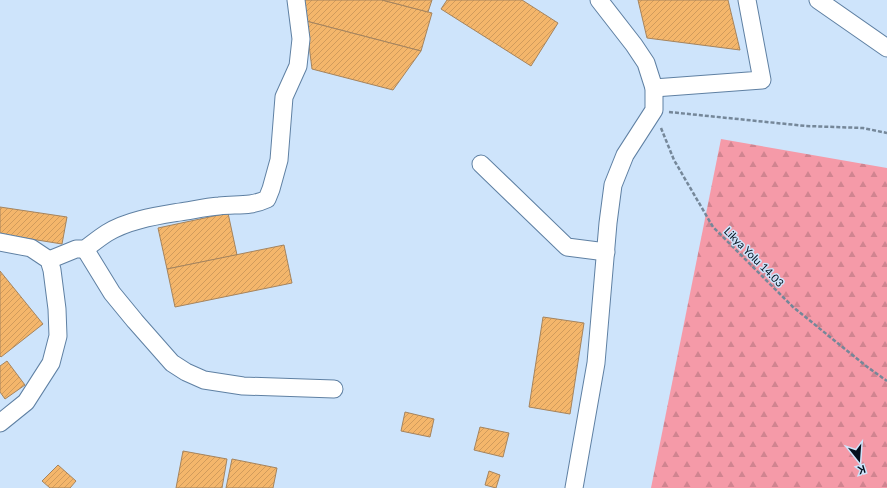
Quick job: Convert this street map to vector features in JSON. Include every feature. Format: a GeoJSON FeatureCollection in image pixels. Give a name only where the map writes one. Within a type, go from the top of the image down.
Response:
{"type":"FeatureCollection","features":[{"type":"Feature","properties":{"kind":"street"},"geometry":{"type":"LineString","coordinates":[[48,260],[76,248],[85,249],[108,232],[151,217],[220,206],[240,204],[249,205],[267,199],[278,160],[284,97],[298,66],[301,39],[296,0]]}},
{"type":"Feature","properties":{"kind":"street"},"geometry":{"type":"LineString","coordinates":[[574,488],[596,363],[606,252],[614,185],[625,155],[654,110],[654,88],[646,63],[599,0]]}},
{"type":"Feature","properties":{"kind":"street"},"geometry":{"type":"LineString","coordinates":[[654,88],[762,80],[747,0]]}},
{"type":"Feature","properties":{"kind":"street"},"geometry":{"type":"LineString","coordinates":[[818,0],[887,48]]}},
{"type":"Feature","properties":{"kind":"street"},"geometry":{"type":"LineString","coordinates":[[481,164],[567,247],[606,252]]}},
{"type":"Feature","properties":{"kind":"street"},"geometry":{"type":"LineString","coordinates":[[0,242],[31,248],[48,260],[52,270],[58,336],[51,363],[26,402],[0,423]]}},
{"type":"Feature","properties":{"kind":"street"},"geometry":{"type":"LineString","coordinates":[[85,249],[112,293],[134,321],[172,364],[186,372],[204,380],[243,386],[334,389]]}},
{"type":"Feature","properties":{"kind":"path"},"geometry":{"type":"LineString","coordinates":[[654,110],[743,121],[806,126],[863,128],[887,134]]}},
{"type":"Feature","properties":{"kind":"path","name":"Likya Yolu 14.03"},"geometry":{"type":"LineString","coordinates":[[654,110],[674,160],[713,227],[793,307],[866,366],[887,381]]}},
{"type":"Feature","properties":{"kind":"green space"},"geometry":{"type":"Polygon","coordinates":[[[721,139],[887,168],[887,488],[651,488],[721,139]]]}},
{"type":"Feature","properties":{"kind":"building"},"geometry":{"type":"Polygon","coordinates":[[[303,0],[382,0],[432,13],[421,51],[306,21],[303,0]]]}},
{"type":"Feature","properties":{"kind":"building"},"geometry":{"type":"Polygon","coordinates":[[[382,0],[432,0],[428,12],[382,0]]]}},
{"type":"Feature","properties":{"kind":"building"},"geometry":{"type":"Polygon","coordinates":[[[447,0],[522,0],[558,23],[531,66],[441,9],[447,0]]]}},
{"type":"Feature","properties":{"kind":"building"},"geometry":{"type":"Polygon","coordinates":[[[638,0],[728,0],[740,50],[647,38],[638,0]]]}},
{"type":"Feature","properties":{"kind":"building"},"geometry":{"type":"Polygon","coordinates":[[[306,21],[421,51],[393,90],[312,69],[306,21]]]}},
{"type":"Feature","properties":{"kind":"building"},"geometry":{"type":"Polygon","coordinates":[[[0,207],[67,217],[62,244],[0,234],[0,207]]]}},
{"type":"Feature","properties":{"kind":"building"},"geometry":{"type":"Polygon","coordinates":[[[228,213],[237,255],[167,269],[158,228],[228,213]]]}},
{"type":"Feature","properties":{"kind":"building"},"geometry":{"type":"Polygon","coordinates":[[[284,245],[292,283],[175,307],[167,269],[284,245]]]}},
{"type":"Feature","properties":{"kind":"building"},"geometry":{"type":"Polygon","coordinates":[[[0,271],[43,324],[1,357],[0,356],[0,271]]]}},
{"type":"Feature","properties":{"kind":"building"},"geometry":{"type":"Polygon","coordinates":[[[543,317],[584,323],[570,414],[529,407],[543,317]]]}},
{"type":"Feature","properties":{"kind":"building"},"geometry":{"type":"Polygon","coordinates":[[[7,361],[25,385],[5,399],[0,392],[0,366],[7,361]]]}},
{"type":"Feature","properties":{"kind":"building"},"geometry":{"type":"Polygon","coordinates":[[[405,412],[434,419],[430,437],[401,431],[405,412]]]}},
{"type":"Feature","properties":{"kind":"building"},"geometry":{"type":"Polygon","coordinates":[[[480,427],[509,433],[503,457],[474,450],[480,427]]]}},
{"type":"Feature","properties":{"kind":"building"},"geometry":{"type":"Polygon","coordinates":[[[183,451],[227,459],[222,488],[176,488],[183,451]]]}},
{"type":"Feature","properties":{"kind":"building"},"geometry":{"type":"Polygon","coordinates":[[[232,459],[277,468],[273,488],[226,488],[232,459]]]}},
{"type":"Feature","properties":{"kind":"building"},"geometry":{"type":"Polygon","coordinates":[[[58,465],[76,481],[70,488],[50,488],[42,481],[58,465]]]}},
{"type":"Feature","properties":{"kind":"building"},"geometry":{"type":"Polygon","coordinates":[[[489,471],[500,475],[496,488],[485,485],[489,471]]]}}]}
